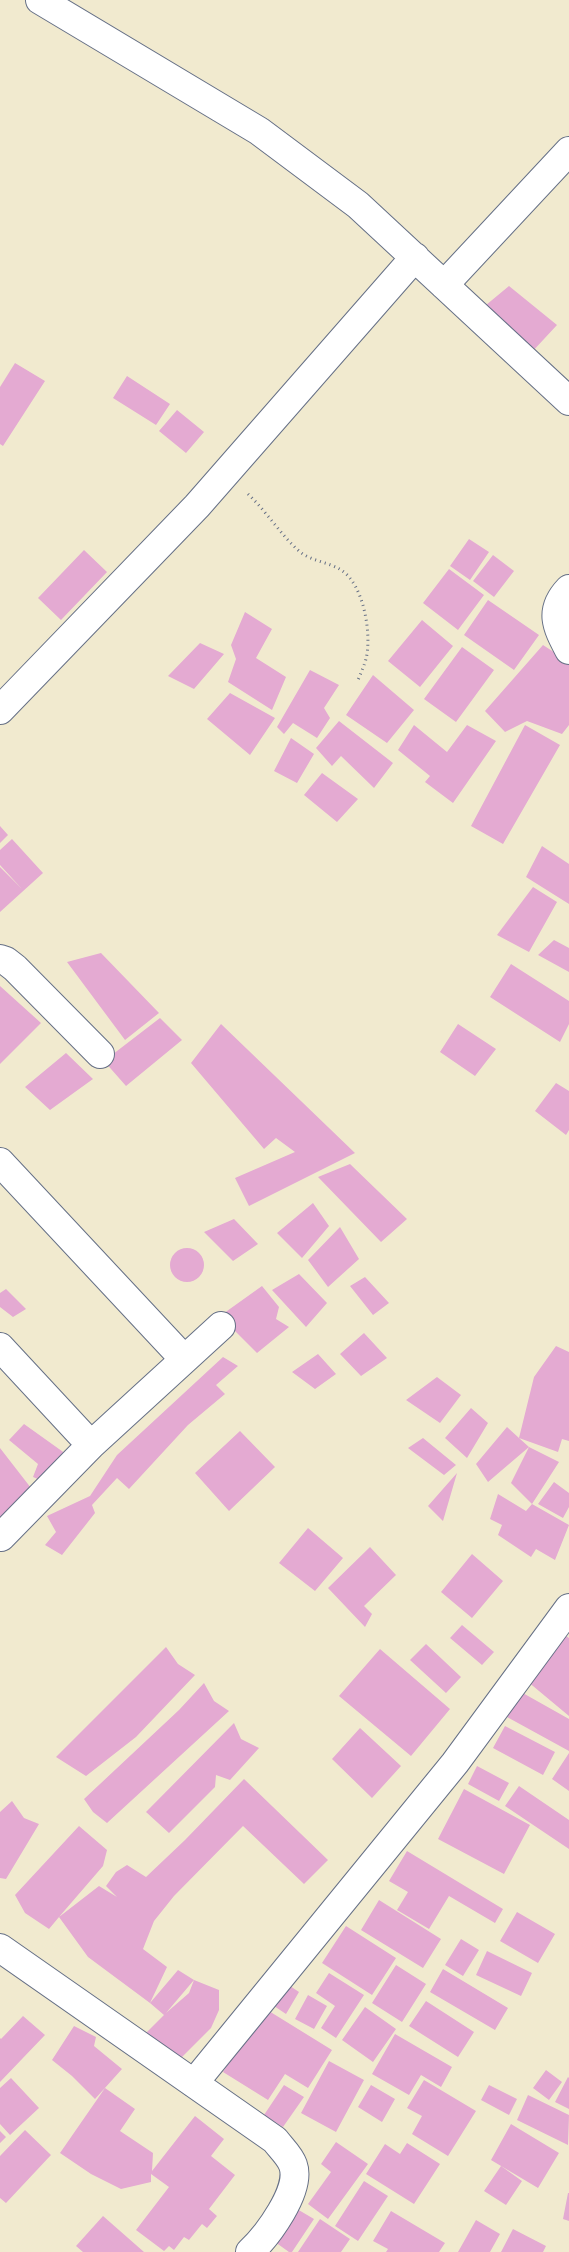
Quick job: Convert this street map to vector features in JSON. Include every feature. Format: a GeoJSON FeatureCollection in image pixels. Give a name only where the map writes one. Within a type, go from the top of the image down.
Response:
{"type":"FeatureCollection","features":[{"type":"Feature","properties":{"kind":"street"},"geometry":{"type":"LineString","coordinates":[[40,0],[259,131],[358,205],[569,401]]}},
{"type":"Feature","properties":{"kind":"street"},"geometry":{"type":"LineString","coordinates":[[444,285],[569,151]]}},
{"type":"Feature","properties":{"kind":"street"},"geometry":{"type":"LineString","coordinates":[[0,710],[131,576],[226,473],[415,258]]}},
{"type":"Feature","properties":{"kind":"street"},"geometry":{"type":"LineString","coordinates":[[569,589],[557,606],[556,616],[559,630],[569,650]]}},
{"type":"Feature","properties":{"kind":"street"},"geometry":{"type":"LineString","coordinates":[[0,959],[15,968],[100,1054]]}},
{"type":"Feature","properties":{"kind":"street"},"geometry":{"type":"LineString","coordinates":[[0,1162],[184,1359]]}},
{"type":"Feature","properties":{"kind":"street"},"geometry":{"type":"LineString","coordinates":[[1,1537],[91,1445],[221,1326]]}},
{"type":"Feature","properties":{"kind":"street"},"geometry":{"type":"LineString","coordinates":[[0,1348],[91,1445]]}},
{"type":"Feature","properties":{"kind":"street"},"geometry":{"type":"LineString","coordinates":[[194,2083],[455,1763],[569,1608]]}},
{"type":"Feature","properties":{"kind":"street"},"geometry":{"type":"LineString","coordinates":[[0,1948],[275,2140],[294,2166],[294,2179],[287,2200],[277,2220],[250,2252]]}},
{"type":"Feature","properties":{"kind":"path"},"geometry":{"type":"LineString","coordinates":[[226,473],[265,510],[278,530],[301,553],[343,571],[358,591],[366,620],[366,658],[358,680]]}},
{"type":"Feature","properties":{"kind":"building"},"geometry":{"type":"Polygon","coordinates":[[[509,286],[557,325],[531,353],[480,310],[509,286]]]}},
{"type":"Feature","properties":{"kind":"building"},"geometry":{"type":"Polygon","coordinates":[[[15,363],[45,381],[3,446],[0,444],[0,387],[15,363]]]}},
{"type":"Feature","properties":{"kind":"building"},"geometry":{"type":"Polygon","coordinates":[[[127,376],[170,404],[156,425],[113,398],[127,376]]]}},
{"type":"Feature","properties":{"kind":"building"},"geometry":{"type":"Polygon","coordinates":[[[177,410],[204,432],[186,453],[159,431],[177,410]]]}},
{"type":"Feature","properties":{"kind":"building"},"geometry":{"type":"Polygon","coordinates":[[[469,539],[489,552],[470,580],[450,566],[469,539]]]}},
{"type":"Feature","properties":{"kind":"building"},"geometry":{"type":"Polygon","coordinates":[[[84,550],[107,572],[61,620],[38,598],[84,550]]]}},
{"type":"Feature","properties":{"kind":"building"},"geometry":{"type":"Polygon","coordinates":[[[493,555],[514,571],[494,597],[473,581],[493,555]]]}},
{"type":"Feature","properties":{"kind":"building"},"geometry":{"type":"Polygon","coordinates":[[[449,569],[484,595],[458,630],[423,603],[449,569]]]}},
{"type":"Feature","properties":{"kind":"building"},"geometry":{"type":"Polygon","coordinates":[[[488,600],[539,635],[514,670],[464,635],[488,600]]]}},
{"type":"Feature","properties":{"kind":"building"},"geometry":{"type":"Polygon","coordinates":[[[245,612],[272,629],[256,658],[286,677],[272,710],[228,682],[236,659],[231,645],[245,612]]]}},
{"type":"Feature","properties":{"kind":"building"},"geometry":{"type":"Polygon","coordinates":[[[422,620],[453,646],[420,687],[388,661],[422,620]]]}},
{"type":"Feature","properties":{"kind":"building"},"geometry":{"type":"Polygon","coordinates":[[[200,643],[224,654],[194,689],[168,676],[200,643]]]}},
{"type":"Feature","properties":{"kind":"building"},"geometry":{"type":"Polygon","coordinates":[[[543,645],[569,662],[569,725],[562,734],[527,721],[505,732],[485,711],[543,645]]]}},
{"type":"Feature","properties":{"kind":"building"},"geometry":{"type":"Polygon","coordinates":[[[462,647],[494,670],[456,722],[424,699],[462,647]]]}},
{"type":"Feature","properties":{"kind":"building"},"geometry":{"type":"Polygon","coordinates":[[[310,670],[339,685],[324,708],[330,718],[317,738],[293,723],[284,734],[277,727],[310,670]]]}},
{"type":"Feature","properties":{"kind":"building"},"geometry":{"type":"Polygon","coordinates":[[[373,675],[414,710],[387,743],[346,715],[373,675]]]}},
{"type":"Feature","properties":{"kind":"building"},"geometry":{"type":"Polygon","coordinates":[[[230,693],[275,718],[250,755],[207,719],[230,693]]]}},
{"type":"Feature","properties":{"kind":"building"},"geometry":{"type":"Polygon","coordinates":[[[339,721],[393,763],[374,788],[341,756],[332,766],[316,748],[339,721]]]}},
{"type":"Feature","properties":{"kind":"building"},"geometry":{"type":"Polygon","coordinates":[[[414,725],[447,752],[467,725],[496,741],[453,803],[425,782],[430,776],[398,750],[414,725]]]}},
{"type":"Feature","properties":{"kind":"building"},"geometry":{"type":"Polygon","coordinates":[[[525,725],[560,745],[503,844],[471,826],[525,725]]]}},
{"type":"Feature","properties":{"kind":"building"},"geometry":{"type":"Polygon","coordinates":[[[291,738],[314,754],[297,783],[274,771],[291,738]]]}},
{"type":"Feature","properties":{"kind":"building"},"geometry":{"type":"Polygon","coordinates":[[[322,773],[358,799],[337,822],[304,795],[322,773]]]}},
{"type":"Feature","properties":{"kind":"building"},"geometry":{"type":"Polygon","coordinates":[[[0,826],[8,835],[0,843],[0,826]]]}},
{"type":"Feature","properties":{"kind":"building"},"geometry":{"type":"Polygon","coordinates":[[[12,839],[43,873],[0,912],[0,867],[22,889],[0,865],[0,850],[12,839]]]}},
{"type":"Feature","properties":{"kind":"building"},"geometry":{"type":"Polygon","coordinates":[[[542,846],[569,864],[569,904],[526,877],[542,846]]]}},
{"type":"Feature","properties":{"kind":"building"},"geometry":{"type":"Polygon","coordinates":[[[533,887],[557,902],[529,952],[497,935],[533,887]]]}},
{"type":"Feature","properties":{"kind":"building"},"geometry":{"type":"Polygon","coordinates":[[[554,940],[569,948],[569,972],[538,955],[554,940]]]}},
{"type":"Feature","properties":{"kind":"building"},"geometry":{"type":"Polygon","coordinates":[[[101,953],[159,1013],[125,1040],[67,962],[101,953]]]}},
{"type":"Feature","properties":{"kind":"building"},"geometry":{"type":"Polygon","coordinates":[[[511,964],[569,1001],[569,1024],[560,1042],[490,997],[511,964]]]}},
{"type":"Feature","properties":{"kind":"building"},"geometry":{"type":"Polygon","coordinates":[[[0,986],[41,1023],[0,1064],[0,986]]]}},
{"type":"Feature","properties":{"kind":"building"},"geometry":{"type":"Polygon","coordinates":[[[160,1018],[182,1040],[126,1086],[104,1061],[160,1018]]]}},
{"type":"Feature","properties":{"kind":"building"},"geometry":{"type":"Polygon","coordinates":[[[221,1024],[355,1153],[249,1206],[235,1178],[295,1152],[276,1138],[264,1149],[191,1063],[221,1024]]]}},
{"type":"Feature","properties":{"kind":"building"},"geometry":{"type":"Polygon","coordinates":[[[458,1024],[496,1049],[475,1076],[440,1052],[458,1024]]]}},
{"type":"Feature","properties":{"kind":"building"},"geometry":{"type":"Polygon","coordinates":[[[66,1053],[93,1079],[50,1110],[25,1087],[66,1053]]]}},
{"type":"Feature","properties":{"kind":"building"},"geometry":{"type":"Polygon","coordinates":[[[556,1083],[569,1091],[569,1130],[566,1135],[535,1111],[556,1083]]]}},
{"type":"Feature","properties":{"kind":"building"},"geometry":{"type":"Polygon","coordinates":[[[350,1164],[407,1219],[381,1242],[318,1177],[350,1164]]]}},
{"type":"Feature","properties":{"kind":"building"},"geometry":{"type":"Polygon","coordinates":[[[313,1203],[329,1226],[302,1258],[277,1233],[313,1203]]]}},
{"type":"Feature","properties":{"kind":"building"},"geometry":{"type":"Polygon","coordinates":[[[234,1219],[258,1244],[233,1261],[204,1232],[234,1219]]]}},
{"type":"Feature","properties":{"kind":"building"},"geometry":{"type":"Polygon","coordinates":[[[340,1227],[359,1259],[328,1287],[308,1260],[340,1227]]]}},
{"type":"Feature","properties":{"kind":"building"},"geometry":{"type":"Polygon","coordinates":[[[187,1248],[199,1253],[204,1265],[199,1277],[187,1282],[175,1277],[170,1265],[175,1253],[187,1248]]]}},
{"type":"Feature","properties":{"kind":"building"},"geometry":{"type":"Polygon","coordinates":[[[299,1274],[327,1303],[306,1327],[272,1290],[299,1274]]]}},
{"type":"Feature","properties":{"kind":"building"},"geometry":{"type":"Polygon","coordinates":[[[365,1277],[389,1303],[373,1315],[350,1286],[365,1277]]]}},
{"type":"Feature","properties":{"kind":"building"},"geometry":{"type":"Polygon","coordinates":[[[262,1286],[279,1307],[276,1319],[289,1327],[257,1353],[220,1316],[262,1286]]]}},
{"type":"Feature","properties":{"kind":"building"},"geometry":{"type":"Polygon","coordinates":[[[6,1289],[26,1309],[13,1317],[0,1307],[0,1293],[6,1289]]]}},
{"type":"Feature","properties":{"kind":"building"},"geometry":{"type":"Polygon","coordinates":[[[364,1333],[387,1358],[361,1376],[340,1354],[364,1333]]]}},
{"type":"Feature","properties":{"kind":"building"},"geometry":{"type":"Polygon","coordinates":[[[556,1346],[569,1352],[569,1441],[562,1439],[558,1452],[519,1438],[534,1377],[556,1346]]]}},
{"type":"Feature","properties":{"kind":"building"},"geometry":{"type":"Polygon","coordinates":[[[318,1354],[336,1374],[315,1389],[292,1372],[318,1354]]]}},
{"type":"Feature","properties":{"kind":"building"},"geometry":{"type":"Polygon","coordinates":[[[223,1357],[238,1366],[216,1385],[225,1394],[188,1425],[129,1489],[117,1478],[92,1505],[95,1513],[62,1555],[45,1545],[56,1532],[47,1516],[90,1496],[117,1455],[223,1357]]]}},
{"type":"Feature","properties":{"kind":"building"},"geometry":{"type":"Polygon","coordinates":[[[437,1377],[461,1395],[440,1423],[406,1400],[437,1377]]]}},
{"type":"Feature","properties":{"kind":"building"},"geometry":{"type":"Polygon","coordinates":[[[471,1408],[488,1423],[467,1458],[445,1438],[471,1408]]]}},
{"type":"Feature","properties":{"kind":"building"},"geometry":{"type":"Polygon","coordinates":[[[24,1424],[66,1454],[40,1480],[33,1477],[38,1464],[9,1440],[24,1424]]]}},
{"type":"Feature","properties":{"kind":"building"},"geometry":{"type":"Polygon","coordinates":[[[507,1427],[529,1447],[488,1482],[476,1464],[507,1427]]]}},
{"type":"Feature","properties":{"kind":"building"},"geometry":{"type":"Polygon","coordinates":[[[240,1431],[275,1467],[229,1511],[195,1473],[240,1431]]]}},
{"type":"Feature","properties":{"kind":"building"},"geometry":{"type":"Polygon","coordinates":[[[423,1438],[456,1465],[444,1475],[408,1448],[423,1438]]]}},
{"type":"Feature","properties":{"kind":"building"},"geometry":{"type":"Polygon","coordinates":[[[529,1447],[559,1462],[532,1504],[511,1483],[529,1447]]]}},
{"type":"Feature","properties":{"kind":"building"},"geometry":{"type":"Polygon","coordinates":[[[0,1448],[31,1488],[0,1520],[0,1448]]]}},
{"type":"Feature","properties":{"kind":"building"},"geometry":{"type":"Polygon","coordinates":[[[457,1473],[443,1521],[428,1506],[457,1473]]]}},
{"type":"Feature","properties":{"kind":"building"},"geometry":{"type":"Polygon","coordinates":[[[554,1482],[569,1493],[569,1507],[563,1518],[538,1504],[554,1482]]]}},
{"type":"Feature","properties":{"kind":"building"},"geometry":{"type":"Polygon","coordinates":[[[498,1494],[526,1511],[532,1504],[569,1525],[555,1560],[536,1549],[531,1557],[498,1535],[502,1525],[490,1519],[498,1494]]]}},
{"type":"Feature","properties":{"kind":"building"},"geometry":{"type":"Polygon","coordinates":[[[308,1528],[343,1558],[315,1591],[279,1563],[308,1528]]]}},
{"type":"Feature","properties":{"kind":"building"},"geometry":{"type":"Polygon","coordinates":[[[370,1547],[396,1575],[364,1606],[372,1614],[365,1627],[328,1588],[370,1547]]]}},
{"type":"Feature","properties":{"kind":"building"},"geometry":{"type":"Polygon","coordinates":[[[472,1554],[503,1581],[472,1618],[441,1592],[472,1554]]]}},
{"type":"Feature","properties":{"kind":"building"},"geometry":{"type":"Polygon","coordinates":[[[462,1625],[494,1652],[482,1665],[450,1638],[462,1625]]]}},
{"type":"Feature","properties":{"kind":"building"},"geometry":{"type":"Polygon","coordinates":[[[566,1636],[569,1638],[569,1716],[527,1681],[566,1636]]]}},
{"type":"Feature","properties":{"kind":"building"},"geometry":{"type":"Polygon","coordinates":[[[426,1644],[461,1677],[446,1693],[410,1660],[426,1644]]]}},
{"type":"Feature","properties":{"kind":"building"},"geometry":{"type":"Polygon","coordinates":[[[166,1647],[178,1664],[195,1675],[136,1737],[86,1776],[56,1757],[166,1647]]]}},
{"type":"Feature","properties":{"kind":"building"},"geometry":{"type":"Polygon","coordinates":[[[380,1649],[450,1709],[411,1756],[339,1696],[380,1649]]]}},
{"type":"Feature","properties":{"kind":"building"},"geometry":{"type":"Polygon","coordinates":[[[204,1683],[214,1701],[229,1711],[107,1823],[93,1812],[84,1799],[179,1710],[204,1683]]]}},
{"type":"Feature","properties":{"kind":"building"},"geometry":{"type":"Polygon","coordinates":[[[521,1692],[569,1719],[569,1751],[507,1717],[521,1692]]]}},
{"type":"Feature","properties":{"kind":"building"},"geometry":{"type":"Polygon","coordinates":[[[234,1723],[241,1739],[259,1748],[230,1780],[216,1775],[215,1787],[169,1833],[146,1812],[234,1723]]]}},
{"type":"Feature","properties":{"kind":"building"},"geometry":{"type":"Polygon","coordinates":[[[505,1726],[555,1752],[543,1775],[493,1748],[505,1726]]]}},
{"type":"Feature","properties":{"kind":"building"},"geometry":{"type":"Polygon","coordinates":[[[360,1728],[401,1766],[372,1798],[332,1759],[360,1728]]]}},
{"type":"Feature","properties":{"kind":"building"},"geometry":{"type":"Polygon","coordinates":[[[569,1753],[569,1791],[552,1779],[569,1753]]]}},
{"type":"Feature","properties":{"kind":"building"},"geometry":{"type":"Polygon","coordinates":[[[477,1766],[509,1783],[499,1801],[468,1784],[477,1766]]]}},
{"type":"Feature","properties":{"kind":"building"},"geometry":{"type":"Polygon","coordinates":[[[244,1779],[328,1860],[304,1884],[243,1826],[174,1896],[154,1921],[143,1949],[167,1967],[150,2003],[88,1957],[59,1917],[99,1886],[117,1897],[106,1886],[116,1872],[127,1865],[146,1877],[244,1779]]]}},
{"type":"Feature","properties":{"kind":"building"},"geometry":{"type":"Polygon","coordinates":[[[519,1786],[569,1820],[569,1849],[505,1806],[519,1786]]]}},
{"type":"Feature","properties":{"kind":"building"},"geometry":{"type":"Polygon","coordinates":[[[464,1789],[530,1825],[504,1874],[438,1839],[464,1789]]]}},
{"type":"Feature","properties":{"kind":"building"},"geometry":{"type":"Polygon","coordinates":[[[12,1801],[24,1818],[39,1824],[6,1879],[0,1878],[0,1812],[12,1801]]]}},
{"type":"Feature","properties":{"kind":"building"},"geometry":{"type":"Polygon","coordinates":[[[79,1826],[107,1850],[103,1866],[49,1929],[25,1913],[15,1895],[79,1826]]]}},
{"type":"Feature","properties":{"kind":"building"},"geometry":{"type":"Polygon","coordinates":[[[407,1851],[503,1909],[495,1923],[449,1896],[429,1929],[397,1910],[408,1892],[389,1881],[407,1851]]]}},
{"type":"Feature","properties":{"kind":"building"},"geometry":{"type":"Polygon","coordinates":[[[379,1900],[441,1939],[423,1968],[361,1930],[379,1900]]]}},
{"type":"Feature","properties":{"kind":"building"},"geometry":{"type":"Polygon","coordinates":[[[517,1912],[555,1934],[538,1963],[500,1941],[517,1912]]]}},
{"type":"Feature","properties":{"kind":"building"},"geometry":{"type":"Polygon","coordinates":[[[346,1926],[396,1958],[372,1995],[322,1963],[346,1926]]]}},
{"type":"Feature","properties":{"kind":"building"},"geometry":{"type":"Polygon","coordinates":[[[461,1939],[479,1950],[463,1976],[445,1965],[461,1939]]]}},
{"type":"Feature","properties":{"kind":"building"},"geometry":{"type":"Polygon","coordinates":[[[487,1951],[532,1973],[521,1996],[476,1975],[487,1951]]]}},
{"type":"Feature","properties":{"kind":"building"},"geometry":{"type":"Polygon","coordinates":[[[396,1965],[426,1984],[402,2022],[372,2003],[396,1965]]]}},
{"type":"Feature","properties":{"kind":"building"},"geometry":{"type":"Polygon","coordinates":[[[443,1969],[508,2008],[495,2030],[430,1992],[443,1969]]]}},
{"type":"Feature","properties":{"kind":"building"},"geometry":{"type":"Polygon","coordinates":[[[178,1970],[194,1980],[219,1990],[219,2010],[211,2028],[181,2058],[146,2033],[164,2015],[150,2003],[178,1970]],[[194,1980],[166,2013],[189,1993],[194,1980]]]}},
{"type":"Feature","properties":{"kind":"building"},"geometry":{"type":"Polygon","coordinates":[[[329,1973],[364,1995],[336,2038],[321,2028],[335,2006],[316,1993],[329,1973]]]}},
{"type":"Feature","properties":{"kind":"building"},"geometry":{"type":"Polygon","coordinates":[[[287,1984],[299,1992],[286,2014],[274,2006],[287,1984]]]}},
{"type":"Feature","properties":{"kind":"building"},"geometry":{"type":"Polygon","coordinates":[[[308,1995],[327,2006],[314,2029],[295,2019],[308,1995]]]}},
{"type":"Feature","properties":{"kind":"building"},"geometry":{"type":"Polygon","coordinates":[[[426,2001],[474,2032],[458,2057],[409,2026],[426,2001]]]}},
{"type":"Feature","properties":{"kind":"building"},"geometry":{"type":"Polygon","coordinates":[[[365,2007],[396,2029],[373,2062],[342,2040],[365,2007]]]}},
{"type":"Feature","properties":{"kind":"building"},"geometry":{"type":"Polygon","coordinates":[[[264,2008],[332,2050],[308,2088],[285,2074],[268,2100],[223,2072],[264,2008]]]}},
{"type":"Feature","properties":{"kind":"building"},"geometry":{"type":"Polygon","coordinates":[[[23,2016],[45,2035],[0,2082],[0,2038],[23,2016]]]}},
{"type":"Feature","properties":{"kind":"building"},"geometry":{"type":"Polygon","coordinates":[[[74,2026],[96,2037],[94,2046],[122,2069],[95,2099],[72,2076],[52,2060],[74,2026]]]}},
{"type":"Feature","properties":{"kind":"building"},"geometry":{"type":"Polygon","coordinates":[[[395,2034],[452,2067],[441,2087],[421,2075],[409,2095],[372,2074],[395,2034]]]}},
{"type":"Feature","properties":{"kind":"building"},"geometry":{"type":"Polygon","coordinates":[[[329,2061],[364,2080],[336,2132],[301,2113],[329,2061]]]}},
{"type":"Feature","properties":{"kind":"building"},"geometry":{"type":"Polygon","coordinates":[[[546,2070],[562,2082],[549,2100],[533,2088],[546,2070]]]}},
{"type":"Feature","properties":{"kind":"building"},"geometry":{"type":"Polygon","coordinates":[[[11,2078],[39,2108],[10,2135],[0,2124],[0,2088],[11,2078]]]}},
{"type":"Feature","properties":{"kind":"building"},"geometry":{"type":"Polygon","coordinates":[[[569,2078],[569,2109],[555,2102],[569,2078]]]}},
{"type":"Feature","properties":{"kind":"building"},"geometry":{"type":"Polygon","coordinates":[[[424,2080],[476,2111],[448,2156],[412,2134],[422,2116],[407,2108],[424,2080]]]}},
{"type":"Feature","properties":{"kind":"building"},"geometry":{"type":"Polygon","coordinates":[[[284,2085],[304,2097],[283,2127],[264,2115],[284,2085]]]}},
{"type":"Feature","properties":{"kind":"building"},"geometry":{"type":"Polygon","coordinates":[[[371,2085],[395,2099],[382,2122],[358,2107],[371,2085]]]}},
{"type":"Feature","properties":{"kind":"building"},"geometry":{"type":"Polygon","coordinates":[[[489,2085],[517,2099],[509,2115],[481,2100],[489,2085]]]}},
{"type":"Feature","properties":{"kind":"building"},"geometry":{"type":"Polygon","coordinates":[[[105,2088],[135,2109],[120,2131],[153,2153],[152,2171],[195,2116],[224,2139],[211,2156],[235,2175],[209,2209],[217,2216],[207,2228],[202,2224],[189,2240],[184,2237],[174,2250],[169,2246],[164,2251],[136,2230],[169,2187],[151,2174],[151,2182],[121,2189],[91,2174],[60,2153],[105,2088]]]}},
{"type":"Feature","properties":{"kind":"building"},"geometry":{"type":"Polygon","coordinates":[[[528,2095],[569,2115],[568,2145],[517,2120],[528,2095]]]}},
{"type":"Feature","properties":{"kind":"building"},"geometry":{"type":"Polygon","coordinates":[[[511,2124],[559,2153],[538,2188],[491,2160],[511,2124]]]}},
{"type":"Feature","properties":{"kind":"building"},"geometry":{"type":"Polygon","coordinates":[[[25,2130],[51,2155],[6,2203],[0,2198],[0,2156],[25,2130]]]}},
{"type":"Feature","properties":{"kind":"building"},"geometry":{"type":"Polygon","coordinates":[[[0,2131],[6,2137],[0,2143],[0,2131]]]}},
{"type":"Feature","properties":{"kind":"building"},"geometry":{"type":"Polygon","coordinates":[[[336,2142],[368,2164],[328,2219],[308,2204],[331,2172],[321,2164],[336,2142]]]}},
{"type":"Feature","properties":{"kind":"building"},"geometry":{"type":"Polygon","coordinates":[[[407,2143],[440,2164],[414,2204],[366,2174],[385,2144],[400,2154],[407,2143]]]}},
{"type":"Feature","properties":{"kind":"building"},"geometry":{"type":"Polygon","coordinates":[[[501,2166],[522,2181],[506,2205],[484,2191],[501,2166]]]}},
{"type":"Feature","properties":{"kind":"building"},"geometry":{"type":"Polygon","coordinates":[[[364,2181],[388,2196],[358,2241],[335,2226],[364,2181]]]}},
{"type":"Feature","properties":{"kind":"building"},"geometry":{"type":"Polygon","coordinates":[[[569,2193],[569,2221],[563,2219],[569,2193]]]}},
{"type":"Feature","properties":{"kind":"building"},"geometry":{"type":"Polygon","coordinates":[[[297,2209],[314,2219],[292,2252],[289,2252],[275,2242],[297,2209]]]}},
{"type":"Feature","properties":{"kind":"building"},"geometry":{"type":"Polygon","coordinates":[[[391,2211],[445,2243],[439,2252],[386,2252],[388,2249],[373,2241],[391,2211]]]}},
{"type":"Feature","properties":{"kind":"building"},"geometry":{"type":"Polygon","coordinates":[[[103,2216],[144,2252],[83,2252],[76,2246],[103,2216]]]}},
{"type":"Feature","properties":{"kind":"building"},"geometry":{"type":"Polygon","coordinates":[[[320,2219],[350,2239],[341,2252],[298,2252],[320,2219]]]}},
{"type":"Feature","properties":{"kind":"building"},"geometry":{"type":"Polygon","coordinates":[[[476,2220],[500,2234],[490,2252],[458,2252],[476,2220]]]}},
{"type":"Feature","properties":{"kind":"building"},"geometry":{"type":"Polygon","coordinates":[[[513,2229],[546,2246],[543,2252],[501,2252],[513,2229]]]}}]}
